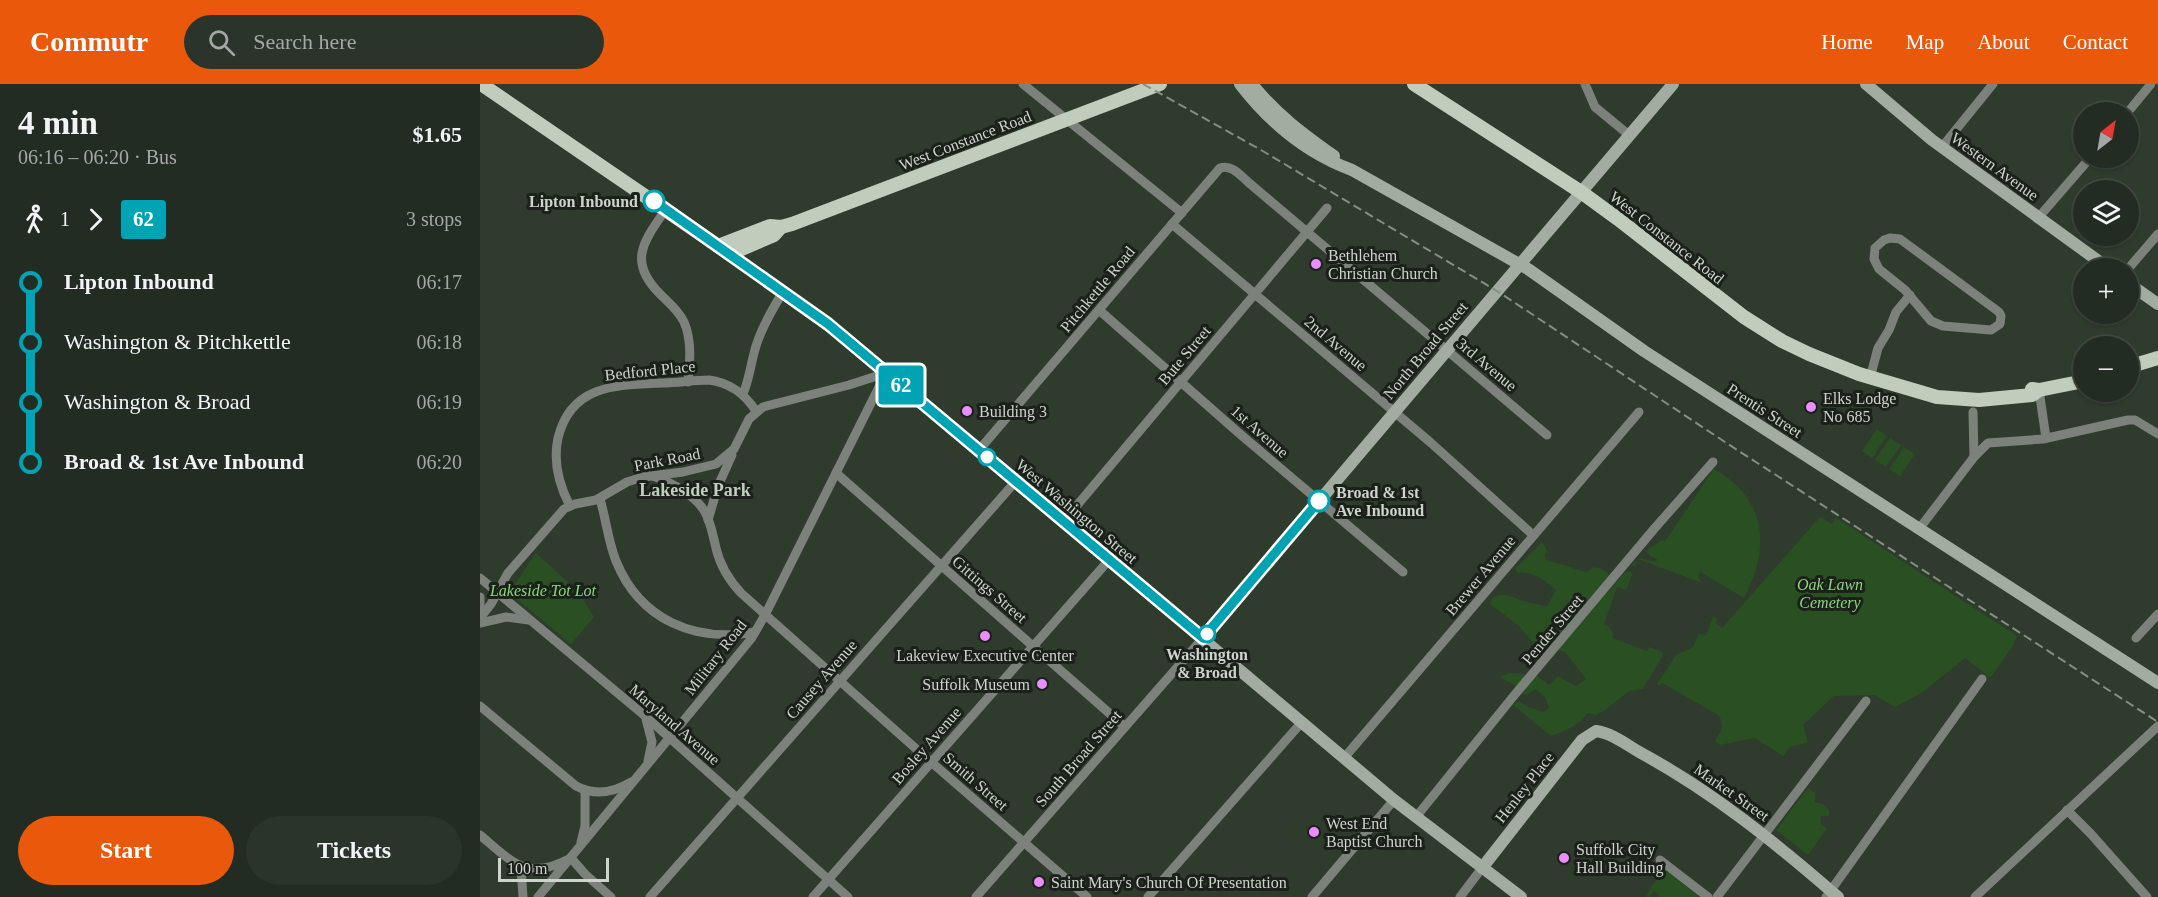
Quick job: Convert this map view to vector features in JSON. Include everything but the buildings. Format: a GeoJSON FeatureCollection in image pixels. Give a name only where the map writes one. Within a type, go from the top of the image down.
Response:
{"type":"FeatureCollection","features":[{"type":"Feature","properties":{"kind":"main road","name":"West Washington Street"},"geometry":{"type":"LineString","coordinates":[[481,84],[730,254]]}},
{"type":"Feature","properties":{"kind":"main road","name":"West Constance Road"},"geometry":{"type":"LineString","coordinates":[[718,246],[770,226],[781,227],[1160,84]]}},
{"type":"Feature","properties":{"kind":"main road","name":"West Constance Road"},"geometry":{"type":"LineString","coordinates":[[1420,86],[1581,192],[1761,328],[1809,354],[1870,378],[1937,397],[1979,400],[2032,395],[2040,390],[2073,383]]}},
{"type":"Feature","properties":{"kind":"main road","name":"West Constance Road"},"geometry":{"type":"LineString","coordinates":[[730,254],[774,235],[781,227]]}},
{"type":"Feature","properties":{"kind":"main road"},"geometry":{"type":"LineString","coordinates":[[2139,364],[2158,358]]}},
{"type":"Feature","properties":{"kind":"street"},"geometry":{"type":"LineString","coordinates":[[1023,84],[1182,213]]}},
{"type":"Feature","properties":{"kind":"street","name":"Prentis Street"},"geometry":{"type":"LineString","coordinates":[[1240,84],[1264,113],[1293,139],[1329,162],[1352,170]]}},
{"type":"Feature","properties":{"kind":"street","name":"Prentis Street"},"geometry":{"type":"LineString","coordinates":[[1252,84],[1293,127],[1352,170],[1528,269],[1644,351],[2158,683]]}},
{"type":"Feature","properties":{"kind":"street"},"geometry":{"type":"LineString","coordinates":[[1585,84],[1595,107],[1629,135]]}},
{"type":"Feature","properties":{"kind":"street","name":"Western Avenue"},"geometry":{"type":"LineString","coordinates":[[1866,84],[1942,147],[2095,258]]}},
{"type":"Feature","properties":{"kind":"street"},"geometry":{"type":"LineString","coordinates":[[1942,147],[1993,84]]}},
{"type":"Feature","properties":{"kind":"street"},"geometry":{"type":"LineString","coordinates":[[2136,102],[2151,84]]}},
{"type":"Feature","properties":{"kind":"street","name":"North Broad Street"},"geometry":{"type":"LineString","coordinates":[[1203,638],[1669,85]]}},
{"type":"Feature","properties":{"kind":"street","name":"Pitchkettle Road"},"geometry":{"type":"LineString","coordinates":[[979,450],[1220,168],[1227,166],[1242,177]]}},
{"type":"Feature","properties":{"kind":"street"},"geometry":{"type":"LineString","coordinates":[[2038,218],[2081,168]]}},
{"type":"Feature","properties":{"kind":"street","name":"3rd Avenue"},"geometry":{"type":"LineString","coordinates":[[1242,177],[1547,435]]}},
{"type":"Feature","properties":{"kind":"street","name":"Bute Street"},"geometry":{"type":"LineString","coordinates":[[1063,522],[1327,208]]}},
{"type":"Feature","properties":{"kind":"street"},"geometry":{"type":"LineString","coordinates":[[666,209],[646,238],[640,260],[646,278],[677,311],[686,325],[689,347],[688,382]]}},
{"type":"Feature","properties":{"kind":"street","name":"2nd Avenue"},"geometry":{"type":"LineString","coordinates":[[1172,224],[1395,412],[1533,535]]}},
{"type":"Feature","properties":{"kind":"street"},"geometry":{"type":"LineString","coordinates":[[2137,258],[2158,234]]}},
{"type":"Feature","properties":{"kind":"street"},"geometry":{"type":"LineString","coordinates":[[1900,239],[1999,312],[2002,320],[1997,328],[1991,330],[1943,326],[1931,321],[1910,296],[1876,266],[1875,248],[1884,240],[1900,239]]}},
{"type":"Feature","properties":{"kind":"street","name":"West Washington Street"},"geometry":{"type":"LineString","coordinates":[[730,254],[819,317],[1394,800],[1521,897]]}},
{"type":"Feature","properties":{"kind":"street"},"geometry":{"type":"LineString","coordinates":[[2139,291],[2158,304]]}},
{"type":"Feature","properties":{"kind":"street"},"geometry":{"type":"LineString","coordinates":[[743,394],[762,330],[783,292]]}},
{"type":"Feature","properties":{"kind":"street"},"geometry":{"type":"LineString","coordinates":[[1870,378],[1878,348],[1896,312],[1910,296]]}},
{"type":"Feature","properties":{"kind":"street","name":"1st Avenue"},"geometry":{"type":"LineString","coordinates":[[1099,310],[1403,572]]}},
{"type":"Feature","properties":{"kind":"street"},"geometry":{"type":"LineString","coordinates":[[756,411],[765,405],[849,385],[886,373]]}},
{"type":"Feature","properties":{"kind":"street","name":"Military Road"},"geometry":{"type":"LineString","coordinates":[[538,897],[729,668],[755,632],[886,373]]}},
{"type":"Feature","properties":{"kind":"street","name":"Bedford Place"},"geometry":{"type":"LineString","coordinates":[[570,506],[558,473],[557,443],[565,419],[578,401],[605,388],[709,380],[720,382],[743,394],[756,411]]}},
{"type":"Feature","properties":{"kind":"street"},"geometry":{"type":"LineString","coordinates":[[2040,390],[2046,438]]}},
{"type":"Feature","properties":{"kind":"street","name":"Park Road"},"geometry":{"type":"LineString","coordinates":[[570,506],[600,499],[627,482],[716,464],[734,449],[749,419],[756,411]]}},
{"type":"Feature","properties":{"kind":"street","name":"Brewer Avenue"},"geometry":{"type":"LineString","coordinates":[[1344,758],[1639,412]]}},
{"type":"Feature","properties":{"kind":"street"},"geometry":{"type":"LineString","coordinates":[[1973,412],[1974,457]]}},
{"type":"Feature","properties":{"kind":"street"},"geometry":{"type":"LineString","coordinates":[[1919,529],[1974,457],[1988,443],[2046,438],[2128,420],[2135,420],[2158,434]]}},
{"type":"Feature","properties":{"kind":"street"},"geometry":{"type":"LineString","coordinates":[[708,520],[718,486],[734,449]]}},
{"type":"Feature","properties":{"kind":"street","name":"Pender Street"},"geometry":{"type":"LineString","coordinates":[[1416,817],[1512,698],[1713,462]]}},
{"type":"Feature","properties":{"kind":"street","name":"Gittings Street"},"geometry":{"type":"LineString","coordinates":[[836,473],[1125,727]]}},
{"type":"Feature","properties":{"kind":"street"},"geometry":{"type":"LineString","coordinates":[[650,476],[663,480],[687,494],[704,510],[708,520]]}},
{"type":"Feature","properties":{"kind":"street","name":"Causey Avenue"},"geometry":{"type":"LineString","coordinates":[[650,897],[1016,481]]}},
{"type":"Feature","properties":{"kind":"street"},"geometry":{"type":"LineString","coordinates":[[600,499],[608,538],[617,564],[632,590],[644,603],[668,621],[693,632],[722,636],[755,632]]}},
{"type":"Feature","properties":{"kind":"street"},"geometry":{"type":"LineString","coordinates":[[480,621],[507,573],[564,509],[570,506]]}},
{"type":"Feature","properties":{"kind":"street","name":"Smith Street"},"geometry":{"type":"LineString","coordinates":[[708,520],[716,550],[727,576],[741,593],[1087,897]]}},
{"type":"Feature","properties":{"kind":"street","name":"Bosley Avenue"},"geometry":{"type":"LineString","coordinates":[[813,897],[1109,560]]}},
{"type":"Feature","properties":{"kind":"street","name":"Maryland Avenue"},"geometry":{"type":"LineString","coordinates":[[480,578],[644,715],[848,897]]}},
{"type":"Feature","properties":{"kind":"street"},"geometry":{"type":"LineString","coordinates":[[480,597],[480,608]]}},
{"type":"Feature","properties":{"kind":"street"},"geometry":{"type":"LineString","coordinates":[[2136,638],[2158,614]]}},
{"type":"Feature","properties":{"kind":"street"},"geometry":{"type":"LineString","coordinates":[[480,621],[506,617],[531,621]]}},
{"type":"Feature","properties":{"kind":"street","name":"South Broad Street"},"geometry":{"type":"LineString","coordinates":[[975,897],[1203,638]]}},
{"type":"Feature","properties":{"kind":"street"},"geometry":{"type":"LineString","coordinates":[[1831,895],[1982,679]]}},
{"type":"Feature","properties":{"kind":"street"},"geometry":{"type":"LineString","coordinates":[[1717,897],[1866,701]]}},
{"type":"Feature","properties":{"kind":"street"},"geometry":{"type":"LineString","coordinates":[[480,706],[585,791],[601,793],[611,791],[636,778]]}},
{"type":"Feature","properties":{"kind":"street"},"geometry":{"type":"LineString","coordinates":[[644,715],[649,725],[652,742],[645,768]]}},
{"type":"Feature","properties":{"kind":"street"},"geometry":{"type":"LineString","coordinates":[[1148,897],[1302,722]]}},
{"type":"Feature","properties":{"kind":"street"},"geometry":{"type":"LineString","coordinates":[[1975,897],[2158,726]]}},
{"type":"Feature","properties":{"kind":"street","name":"Market Street"},"geometry":{"type":"LineString","coordinates":[[1596,731],[1608,734],[1660,763],[1735,813],[1764,835],[1831,895]]}},
{"type":"Feature","properties":{"kind":"street","name":"Henley Place"},"geometry":{"type":"LineString","coordinates":[[1482,868],[1581,740],[1596,731]]}},
{"type":"Feature","properties":{"kind":"street"},"geometry":{"type":"LineString","coordinates":[[577,849],[585,825],[585,791]]}},
{"type":"Feature","properties":{"kind":"street"},"geometry":{"type":"LineString","coordinates":[[1312,897],[1394,800]]}},
{"type":"Feature","properties":{"kind":"street"},"geometry":{"type":"LineString","coordinates":[[2067,810],[2147,897]]}},
{"type":"Feature","properties":{"kind":"street"},"geometry":{"type":"LineString","coordinates":[[480,835],[521,867],[547,868],[571,858],[611,897]]}},
{"type":"Feature","properties":{"kind":"street"},"geometry":{"type":"LineString","coordinates":[[1660,860],[1708,897]]}},
{"type":"Feature","properties":{"kind":"street"},"geometry":{"type":"LineString","coordinates":[[521,867],[523,897]]}},
{"type":"Feature","properties":{"kind":"street"},"geometry":{"type":"LineString","coordinates":[[1460,897],[1482,868]]}},
{"type":"Feature","properties":{"kind":"green space"},"geometry":{"type":"Polygon","coordinates":[[[1877,429],[1887,436],[1872,458],[1862,451],[1877,429]]]}},
{"type":"Feature","properties":{"kind":"green space"},"geometry":{"type":"Polygon","coordinates":[[[1890,438],[1901,445],[1886,467],[1875,460],[1890,438]]]}},
{"type":"Feature","properties":{"kind":"green space"},"geometry":{"type":"Polygon","coordinates":[[[1904,447],[1915,454],[1900,476],[1889,469],[1904,447]]]}},
{"type":"Feature","properties":{"kind":"green space"},"geometry":{"type":"Polygon","coordinates":[[[1714,469],[1732,481],[1745,495],[1754,510],[1759,526],[1758,561],[1744,598],[1700,572],[1698,577],[1702,583],[1638,559],[1656,562],[1657,559],[1646,551],[1662,540],[1665,541],[1714,469]]]}},
{"type":"Feature","properties":{"kind":"green space","name":"Oak Lawn Cemetery"},"geometry":{"type":"Polygon","coordinates":[[[1820,517],[1832,524],[1836,518],[2017,636],[2013,646],[1990,678],[1965,658],[1923,692],[1895,707],[1874,695],[1834,696],[1803,725],[1808,742],[1790,747],[1783,756],[1755,738],[1720,745],[1715,741],[1722,725],[1718,715],[1662,683],[1658,686],[1658,683],[1676,655],[1693,647],[1699,633],[1706,636],[1713,617],[1717,618],[1716,623],[1722,628],[1820,517]]]}},
{"type":"Feature","properties":{"kind":"green space"},"geometry":{"type":"Polygon","coordinates":[[[1542,542],[1548,552],[1545,554],[1546,560],[1550,562],[1586,572],[1594,567],[1602,569],[1612,577],[1602,588],[1607,593],[1624,573],[1630,571],[1633,573],[1626,590],[1617,587],[1604,625],[1608,626],[1614,634],[1612,638],[1647,651],[1649,647],[1661,651],[1663,655],[1643,689],[1629,691],[1604,711],[1596,715],[1588,713],[1571,727],[1551,736],[1513,705],[1519,701],[1543,712],[1549,708],[1545,697],[1535,689],[1527,695],[1522,694],[1501,676],[1509,673],[1536,675],[1549,685],[1558,676],[1576,686],[1586,679],[1565,652],[1552,648],[1543,655],[1519,626],[1490,604],[1496,596],[1504,595],[1547,606],[1556,590],[1538,577],[1518,573],[1515,569],[1542,542]]]}},
{"type":"Feature","properties":{"kind":"green space","name":"Lakeside Tot Lot"},"geometry":{"type":"Polygon","coordinates":[[[536,553],[577,590],[594,617],[571,644],[513,596],[511,590],[536,553]]]}},
{"type":"Feature","properties":{"kind":"green space"},"geometry":{"type":"Polygon","coordinates":[[[1808,788],[1815,793],[1815,802],[1823,804],[1829,810],[1829,816],[1821,816],[1821,825],[1827,828],[1808,855],[1776,830],[1808,788]]]}},
{"type":"Feature","properties":{"kind":"green space"},"geometry":{"type":"Polygon","coordinates":[[[1665,870],[1700,897],[1657,897],[1659,894],[1654,891],[1646,897],[1665,870]]]}},
{"type":"Feature","properties":{"kind":"railway"},"geometry":{"type":"LineString","coordinates":[[1143,84],[1261,150],[1497,291],[1728,444],[2158,722]]}},
{"type":"Feature","properties":{"kind":"bus line","name":"62"},"geometry":{"type":"LineString","coordinates":[[654,201],[828,324],[1203,638],[1319,501]]}},
{"type":"Feature","properties":{"kind":"place","name":"Lipton Inbound"},"geometry":{"type":"Point","coordinates":[654,201]}},
{"type":"Feature","properties":{"kind":"place","name":"Bethlehem Christian Church"},"geometry":{"type":"Point","coordinates":[1316,264]}},
{"type":"Feature","properties":{"kind":"place","name":"Elks Lodge No 685"},"geometry":{"type":"Point","coordinates":[1811,407]}},
{"type":"Feature","properties":{"kind":"place","name":"Building 3"},"geometry":{"type":"Point","coordinates":[967,411]}},
{"type":"Feature","properties":{"kind":"place","name":"Broad & 1st Ave Inbound"},"geometry":{"type":"Point","coordinates":[1319,501]}},
{"type":"Feature","properties":{"kind":"place","name":"Washington & Broad"},"geometry":{"type":"Point","coordinates":[1207,634]}},
{"type":"Feature","properties":{"kind":"place","name":"Lakeview Executive Center"},"geometry":{"type":"Point","coordinates":[985,636]}},
{"type":"Feature","properties":{"kind":"place","name":"Suffolk Museum"},"geometry":{"type":"Point","coordinates":[1042,684]}},
{"type":"Feature","properties":{"kind":"place","name":"West End Baptist Church"},"geometry":{"type":"Point","coordinates":[1314,832]}},
{"type":"Feature","properties":{"kind":"place","name":"Suffolk City Hall Building"},"geometry":{"type":"Point","coordinates":[1564,858]}},
{"type":"Feature","properties":{"kind":"place","name":"Saint Mary's Church Of Presentation"},"geometry":{"type":"Point","coordinates":[1039,882]}},
{"type":"Feature","properties":{"kind":"district","name":"Lakeside Park"},"geometry":{"type":"Point","coordinates":[695,490]}}]}
